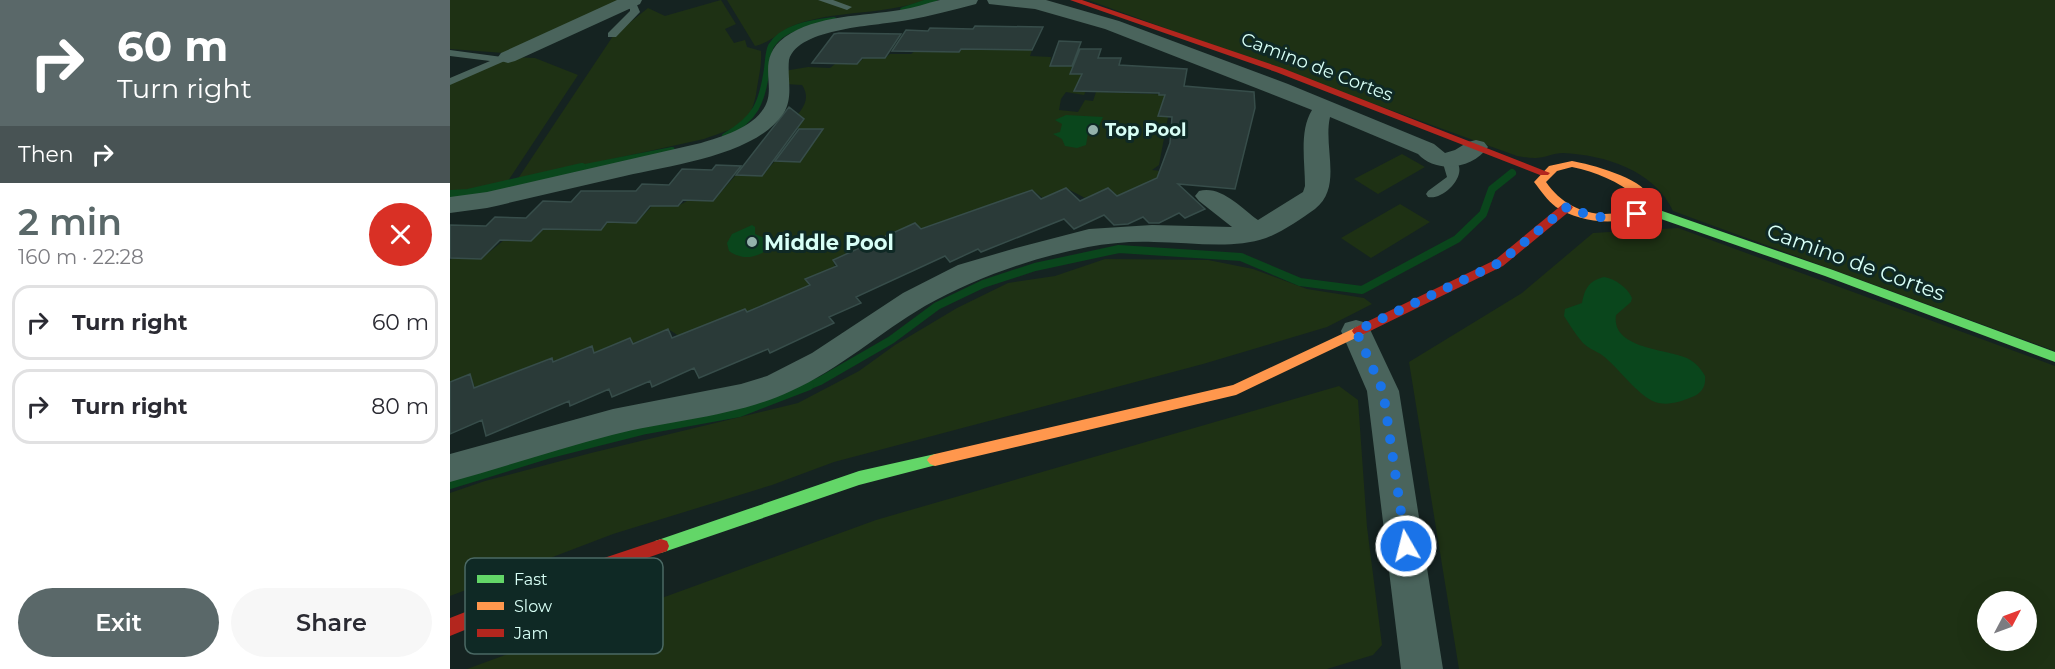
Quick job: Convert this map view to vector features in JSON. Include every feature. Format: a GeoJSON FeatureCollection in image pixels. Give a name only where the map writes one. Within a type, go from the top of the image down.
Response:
{"type":"FeatureCollection","features":[{"type":"Feature","properties":{"kind":"street"},"geometry":{"type":"LineString","coordinates":[[450,205],[487,200],[708,149],[734,140],[755,129],[770,116],[778,103],[781,53],[790,43],[800,37],[825,28],[969,0]]}},
{"type":"Feature","properties":{"kind":"street"},"geometry":{"type":"LineString","coordinates":[[996,0],[1036,3],[1112,25],[1280,88],[1426,149],[1434,157],[1466,153]]}},
{"type":"Feature","properties":{"kind":"street","name":"Camino de Cortes"},"geometry":{"type":"LineString","coordinates":[[1074,0],[1279,70],[1466,153],[1544,173]]}},
{"type":"Feature","properties":{"kind":"street"},"geometry":{"type":"LineString","coordinates":[[505,58],[629,2]]}},
{"type":"Feature","properties":{"kind":"street"},"geometry":{"type":"LineString","coordinates":[[450,468],[613,422],[741,396],[778,384],[823,361],[913,300],[968,272],[1026,254],[1089,238],[1152,233],[1227,236],[1256,231],[1305,204],[1314,196],[1318,186],[1316,129],[1318,118],[1324,108]]}},
{"type":"Feature","properties":{"kind":"street"},"geometry":{"type":"LineString","coordinates":[[1572,164],[1603,171],[1632,185],[1643,196],[1644,206],[1637,214],[1623,219],[1602,218],[1567,207],[1547,194],[1540,182],[1544,173],[1555,166],[1572,164]]}},
{"type":"Feature","properties":{"kind":"street"},"geometry":{"type":"LineString","coordinates":[[1208,196],[1256,231]]}},
{"type":"Feature","properties":{"kind":"street"},"geometry":{"type":"LineString","coordinates":[[625,558],[859,478],[1236,390],[1499,263],[1567,207]]}},
{"type":"Feature","properties":{"kind":"street","name":"Camino de Cortes"},"geometry":{"type":"LineString","coordinates":[[1641,208],[1829,273],[2055,357]]}},
{"type":"Feature","properties":{"kind":"street"},"geometry":{"type":"LineString","coordinates":[[1356,331],[1383,391],[1422,669]]}},
{"type":"Feature","properties":{"kind":"street"},"geometry":{"type":"LineString","coordinates":[[450,627],[465,621]]}},
{"type":"Feature","properties":{"kind":"lane"},"geometry":{"type":"LineString","coordinates":[[823,0],[847,7]]}},
{"type":"Feature","properties":{"kind":"lane"},"geometry":{"type":"LineString","coordinates":[[612,34],[635,12],[629,2]]}},
{"type":"Feature","properties":{"kind":"lane"},"geometry":{"type":"LineString","coordinates":[[450,53],[505,58]]}},
{"type":"Feature","properties":{"kind":"lane"},"geometry":{"type":"LineString","coordinates":[[450,82],[505,58]]}},
{"type":"Feature","properties":{"kind":"lane"},"geometry":{"type":"LineString","coordinates":[[1432,194],[1453,178],[1466,153]]}},
{"type":"Feature","properties":{"kind":"shaded area"},"geometry":{"type":"Polygon","coordinates":[[[450,0],[623,0],[504,53],[450,49],[450,0]]]}},
{"type":"Feature","properties":{"kind":"shaded area"},"geometry":{"type":"Polygon","coordinates":[[[721,0],[736,24],[725,29],[734,43],[745,40],[747,47],[761,51],[755,101],[747,118],[734,128],[704,139],[517,180],[613,36],[648,8],[665,16],[721,0]]]}},
{"type":"Feature","properties":{"kind":"shaded area"},"geometry":{"type":"Polygon","coordinates":[[[727,0],[925,0],[894,8],[831,16],[800,23],[755,46],[727,0]]]}},
{"type":"Feature","properties":{"kind":"shaded area"},"geometry":{"type":"Polygon","coordinates":[[[1088,0],[2055,0],[2055,351],[1673,211],[1665,197],[1654,185],[1627,167],[1611,161],[1563,153],[1539,158],[1517,156],[1088,0]]]}},
{"type":"Feature","properties":{"kind":"shaded area"},"geometry":{"type":"Polygon","coordinates":[[[962,49],[1032,50],[1030,56],[1051,57],[1050,66],[1072,66],[1071,74],[1093,75],[1084,95],[1066,92],[1061,99],[1059,110],[1078,112],[1085,100],[1093,101],[1096,92],[1178,95],[1163,100],[1158,116],[1168,117],[1159,165],[1152,170],[1170,172],[1171,179],[1118,196],[1108,188],[1085,198],[1066,188],[1043,198],[1032,190],[922,229],[915,223],[833,260],[835,267],[806,279],[809,286],[747,312],[712,322],[679,336],[668,329],[633,343],[630,339],[595,353],[591,346],[555,361],[551,358],[475,388],[470,374],[450,382],[450,260],[453,258],[481,259],[504,240],[531,241],[544,229],[600,230],[608,222],[636,223],[652,206],[678,206],[687,201],[713,201],[736,175],[762,176],[775,161],[800,162],[822,130],[799,129],[789,124],[797,116],[806,96],[802,85],[785,84],[784,71],[808,67],[830,68],[835,64],[857,64],[864,58],[885,58],[890,54],[911,54],[915,51],[959,52],[962,49]]]}},
{"type":"Feature","properties":{"kind":"shaded area"},"geometry":{"type":"Polygon","coordinates":[[[512,57],[535,58],[578,75],[508,181],[469,190],[450,190],[450,83],[512,57]]]}},
{"type":"Feature","properties":{"kind":"shaded area"},"geometry":{"type":"Polygon","coordinates":[[[1066,115],[1103,117],[1098,128],[1088,133],[1086,145],[1077,148],[1065,146],[1062,139],[1053,134],[1060,132],[1062,124],[1055,120],[1066,115]]]}},
{"type":"Feature","properties":{"kind":"shaded area"},"geometry":{"type":"Polygon","coordinates":[[[1402,154],[1425,167],[1378,194],[1354,179],[1402,154]]]}},
{"type":"Feature","properties":{"kind":"shaded area"},"geometry":{"type":"Polygon","coordinates":[[[1400,204],[1430,222],[1371,258],[1341,238],[1400,204]]]}},
{"type":"Feature","properties":{"kind":"shaded area"},"geometry":{"type":"Polygon","coordinates":[[[752,225],[755,227],[755,234],[767,239],[770,247],[750,257],[729,251],[727,243],[732,234],[752,225]]]}},
{"type":"Feature","properties":{"kind":"shaded area"},"geometry":{"type":"Polygon","coordinates":[[[1678,228],[2055,366],[2055,669],[1459,669],[1409,362],[1522,293],[1593,233],[1678,228]]]}},
{"type":"Feature","properties":{"kind":"shaded area"},"geometry":{"type":"Polygon","coordinates":[[[1105,259],[1208,260],[1253,269],[1307,289],[1364,298],[1372,304],[1327,327],[1203,364],[834,462],[772,485],[613,534],[550,558],[465,558],[465,590],[450,596],[450,493],[485,481],[591,453],[798,403],[859,371],[895,345],[957,308],[1008,283],[1055,276],[1105,259]]]}},
{"type":"Feature","properties":{"kind":"shaded area"},"geometry":{"type":"Polygon","coordinates":[[[1604,277],[1620,284],[1632,298],[1631,302],[1616,315],[1617,326],[1622,334],[1630,341],[1684,357],[1693,362],[1705,376],[1705,383],[1701,391],[1674,403],[1655,402],[1642,394],[1602,355],[1580,340],[1564,316],[1565,309],[1582,303],[1588,286],[1604,277]]]}},
{"type":"Feature","properties":{"kind":"shaded area"},"geometry":{"type":"Polygon","coordinates":[[[1339,386],[1358,400],[1367,527],[1382,645],[1373,655],[1327,669],[467,669],[508,654],[663,654],[663,598],[876,520],[1339,386]]]}},
{"type":"Feature","properties":{"kind":"building"},"geometry":{"type":"Polygon","coordinates":[[[975,26],[1043,27],[1032,50],[892,51],[906,30],[973,29],[975,26]]]}},
{"type":"Feature","properties":{"kind":"building"},"geometry":{"type":"Polygon","coordinates":[[[834,34],[901,34],[885,58],[862,58],[857,64],[812,63],[834,34]]]}},
{"type":"Feature","properties":{"kind":"building"},"geometry":{"type":"Polygon","coordinates":[[[1059,41],[1081,42],[1072,66],[1050,66],[1059,41]]]}},
{"type":"Feature","properties":{"kind":"building"},"geometry":{"type":"Polygon","coordinates":[[[1080,49],[1101,49],[1098,58],[1121,58],[1119,65],[1187,69],[1184,86],[1254,92],[1255,108],[1235,189],[1178,184],[1205,209],[1185,218],[1179,213],[1159,223],[1149,223],[1143,217],[1128,224],[1114,225],[1104,215],[1074,229],[1064,219],[981,252],[978,249],[950,262],[945,256],[856,297],[861,303],[829,317],[834,323],[770,353],[768,349],[699,378],[694,368],[652,387],[650,381],[612,397],[609,389],[570,406],[569,401],[486,436],[482,420],[450,434],[450,382],[470,374],[474,388],[552,358],[553,362],[592,346],[594,353],[630,338],[633,344],[668,329],[672,338],[745,309],[747,312],[810,285],[805,279],[837,266],[833,260],[915,223],[921,229],[1032,190],[1041,199],[1066,188],[1080,201],[1108,188],[1117,196],[1157,178],[1170,143],[1172,117],[1158,116],[1165,95],[1074,91],[1082,74],[1070,74],[1080,49]]]}},
{"type":"Feature","properties":{"kind":"building"},"geometry":{"type":"Polygon","coordinates":[[[789,107],[804,119],[762,176],[736,175],[789,107]]]}},
{"type":"Feature","properties":{"kind":"building"},"geometry":{"type":"Polygon","coordinates":[[[799,129],[823,129],[800,162],[775,161],[799,129]]]}},
{"type":"Feature","properties":{"kind":"building"},"geometry":{"type":"Polygon","coordinates":[[[716,165],[741,166],[713,201],[683,200],[678,206],[650,206],[636,223],[607,222],[601,230],[543,229],[531,241],[500,240],[481,259],[450,258],[450,225],[486,226],[495,217],[526,218],[543,201],[571,202],[581,191],[636,191],[642,184],[669,185],[682,169],[712,170],[716,165]]]}},
{"type":"Feature","properties":{"kind":"waterway"},"geometry":{"type":"LineString","coordinates":[[903,10],[934,0]]}},
{"type":"Feature","properties":{"kind":"waterway"},"geometry":{"type":"LineString","coordinates":[[725,136],[744,123],[756,109],[763,91],[770,48],[776,39],[799,27],[834,20]]}},
{"type":"Feature","properties":{"kind":"waterway"},"geometry":{"type":"LineString","coordinates":[[575,169],[672,150]]}},
{"type":"Feature","properties":{"kind":"waterway"},"geometry":{"type":"LineString","coordinates":[[450,194],[468,193],[582,167]]}},
{"type":"Feature","properties":{"kind":"waterway"},"geometry":{"type":"LineString","coordinates":[[805,387],[820,381],[891,340],[937,306],[983,284],[1035,267],[1119,249],[1241,257],[1300,282],[1362,290],[1457,239],[1483,214],[1492,189],[1512,173]]}},
{"type":"Feature","properties":{"kind":"waterway"},"geometry":{"type":"LineString","coordinates":[[450,484],[547,454],[646,429],[739,412],[809,385]]}},
{"type":"Feature","properties":{"kind":"traffic: fast"},"geometry":{"type":"LineString","coordinates":[[1642,208],[1829,273],[2055,357]]}},
{"type":"Feature","properties":{"kind":"traffic: fast"},"geometry":{"type":"LineString","coordinates":[[661,546],[859,478],[935,460]]}},
{"type":"Feature","properties":{"kind":"traffic: slow"},"geometry":{"type":"LineString","coordinates":[[1572,164],[1592,168],[1619,179],[1643,196],[1644,206],[1632,213],[1602,218],[1587,216],[1559,204],[1540,182],[1553,168],[1572,164]]}},
{"type":"Feature","properties":{"kind":"traffic: slow"},"geometry":{"type":"LineString","coordinates":[[935,460],[1236,390],[1359,331]]}},
{"type":"Feature","properties":{"kind":"traffic: jam"},"geometry":{"type":"LineString","coordinates":[[1074,0],[1279,70],[1544,173]]}},
{"type":"Feature","properties":{"kind":"traffic: jam"},"geometry":{"type":"LineString","coordinates":[[1359,331],[1499,263],[1567,207]]}},
{"type":"Feature","properties":{"kind":"traffic: jam"},"geometry":{"type":"LineString","coordinates":[[625,558],[661,546]]}},
{"type":"Feature","properties":{"kind":"traffic: jam"},"geometry":{"type":"LineString","coordinates":[[450,627],[465,621]]}},
{"type":"Feature","properties":{"kind":"place","name":"Top Pool"},"geometry":{"type":"Point","coordinates":[1093,130]}},
{"type":"Feature","properties":{"kind":"place","name":"Middle Pool"},"geometry":{"type":"Point","coordinates":[752,242]}},
{"type":"Feature","properties":{"kind":"route"},"geometry":{"type":"LineString","coordinates":[[1406,546],[1383,391],[1356,331],[1499,263],[1567,207],[1580,213],[1602,218],[1623,219],[1637,214]]}}]}
